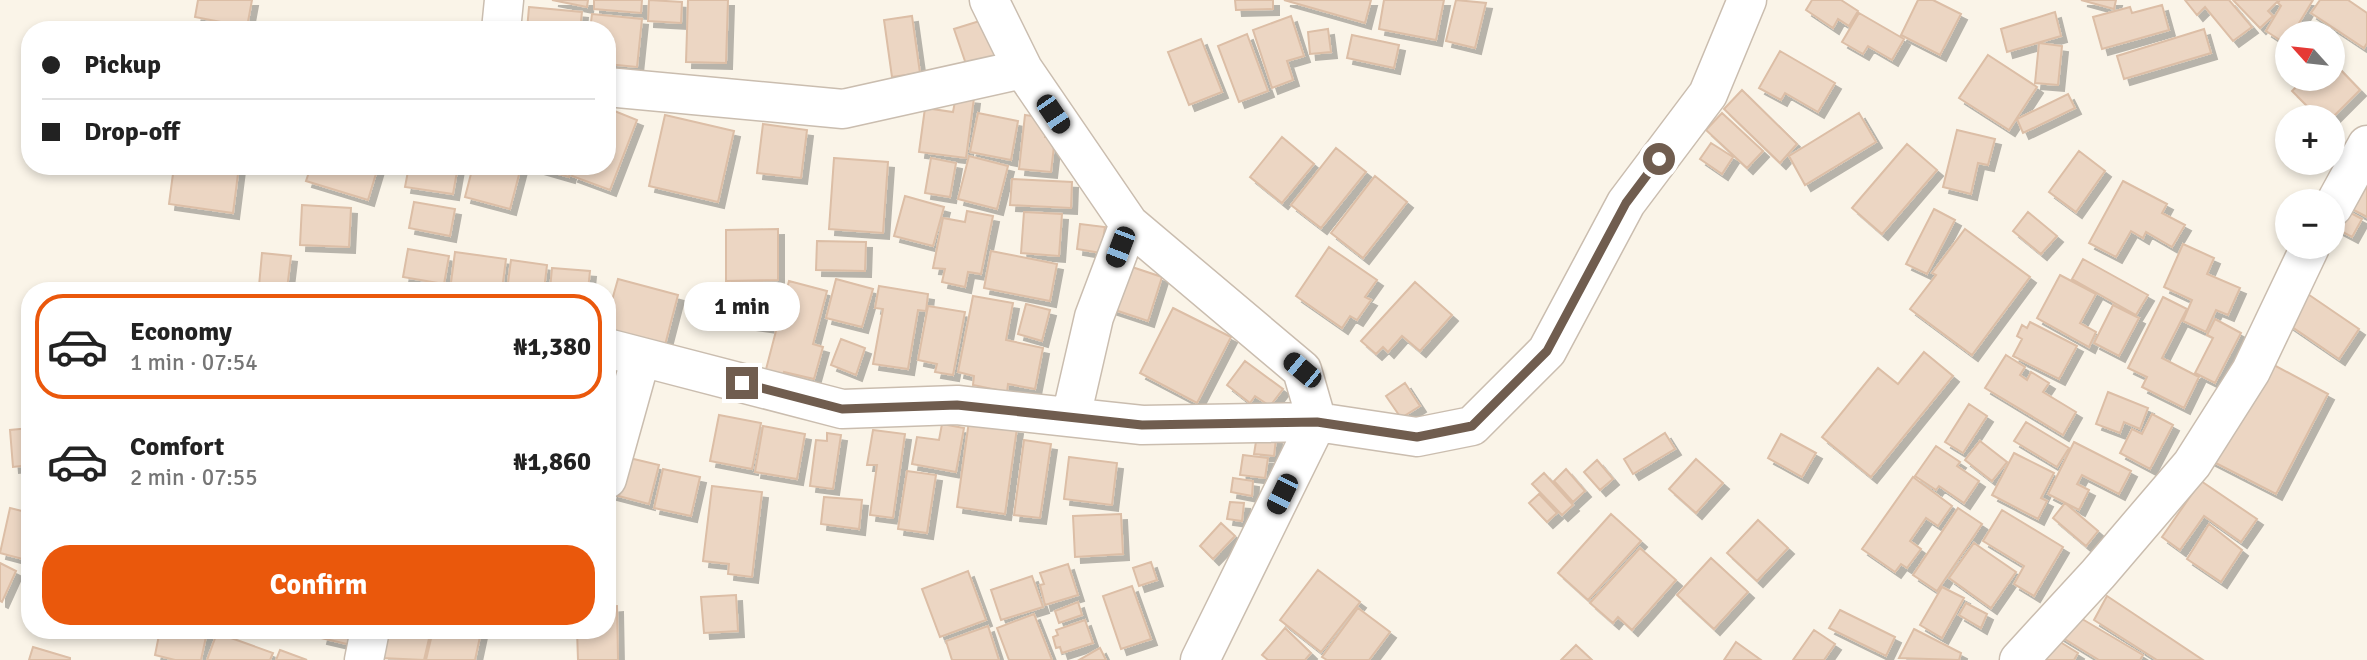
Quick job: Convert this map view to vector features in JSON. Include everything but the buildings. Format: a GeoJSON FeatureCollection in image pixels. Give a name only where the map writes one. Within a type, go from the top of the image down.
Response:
{"type":"FeatureCollection","features":[{"type":"Feature","properties":{"kind":"street"},"geometry":{"type":"LineString","coordinates":[[502,21],[504,0]]}},
{"type":"Feature","properties":{"kind":"street"},"geometry":{"type":"LineString","coordinates":[[989,0],[1023,69],[1129,224],[1302,370],[1317,422],[1200,660]]}},
{"type":"Feature","properties":{"kind":"street"},"geometry":{"type":"LineString","coordinates":[[616,412],[624,353],[842,409],[957,405],[1142,425],[1317,422],[1417,437],[1472,426],[1547,351],[1626,203],[1709,94],[1747,0]]}},
{"type":"Feature","properties":{"kind":"street"},"geometry":{"type":"LineString","coordinates":[[616,88],[843,109],[1023,69]]}},
{"type":"Feature","properties":{"kind":"street"},"geometry":{"type":"LineString","coordinates":[[2343,189],[2367,145]]}},
{"type":"Feature","properties":{"kind":"street"},"geometry":{"type":"LineString","coordinates":[[1072,417],[1094,317],[1129,224]]}},
{"type":"Feature","properties":{"kind":"street"},"geometry":{"type":"LineString","coordinates":[[2019,660],[2098,574],[2192,464],[2251,371],[2304,259]]}},
{"type":"Feature","properties":{"kind":"street"},"geometry":{"type":"LineString","coordinates":[[364,660],[368,639]]}},
{"type":"Feature","properties":{"kind":"route"},"geometry":{"type":"LineString","coordinates":[[742,383],[842,409],[957,405],[1142,425],[1317,422],[1417,437],[1472,426],[1547,351],[1626,203],[1659,159]]}}]}
